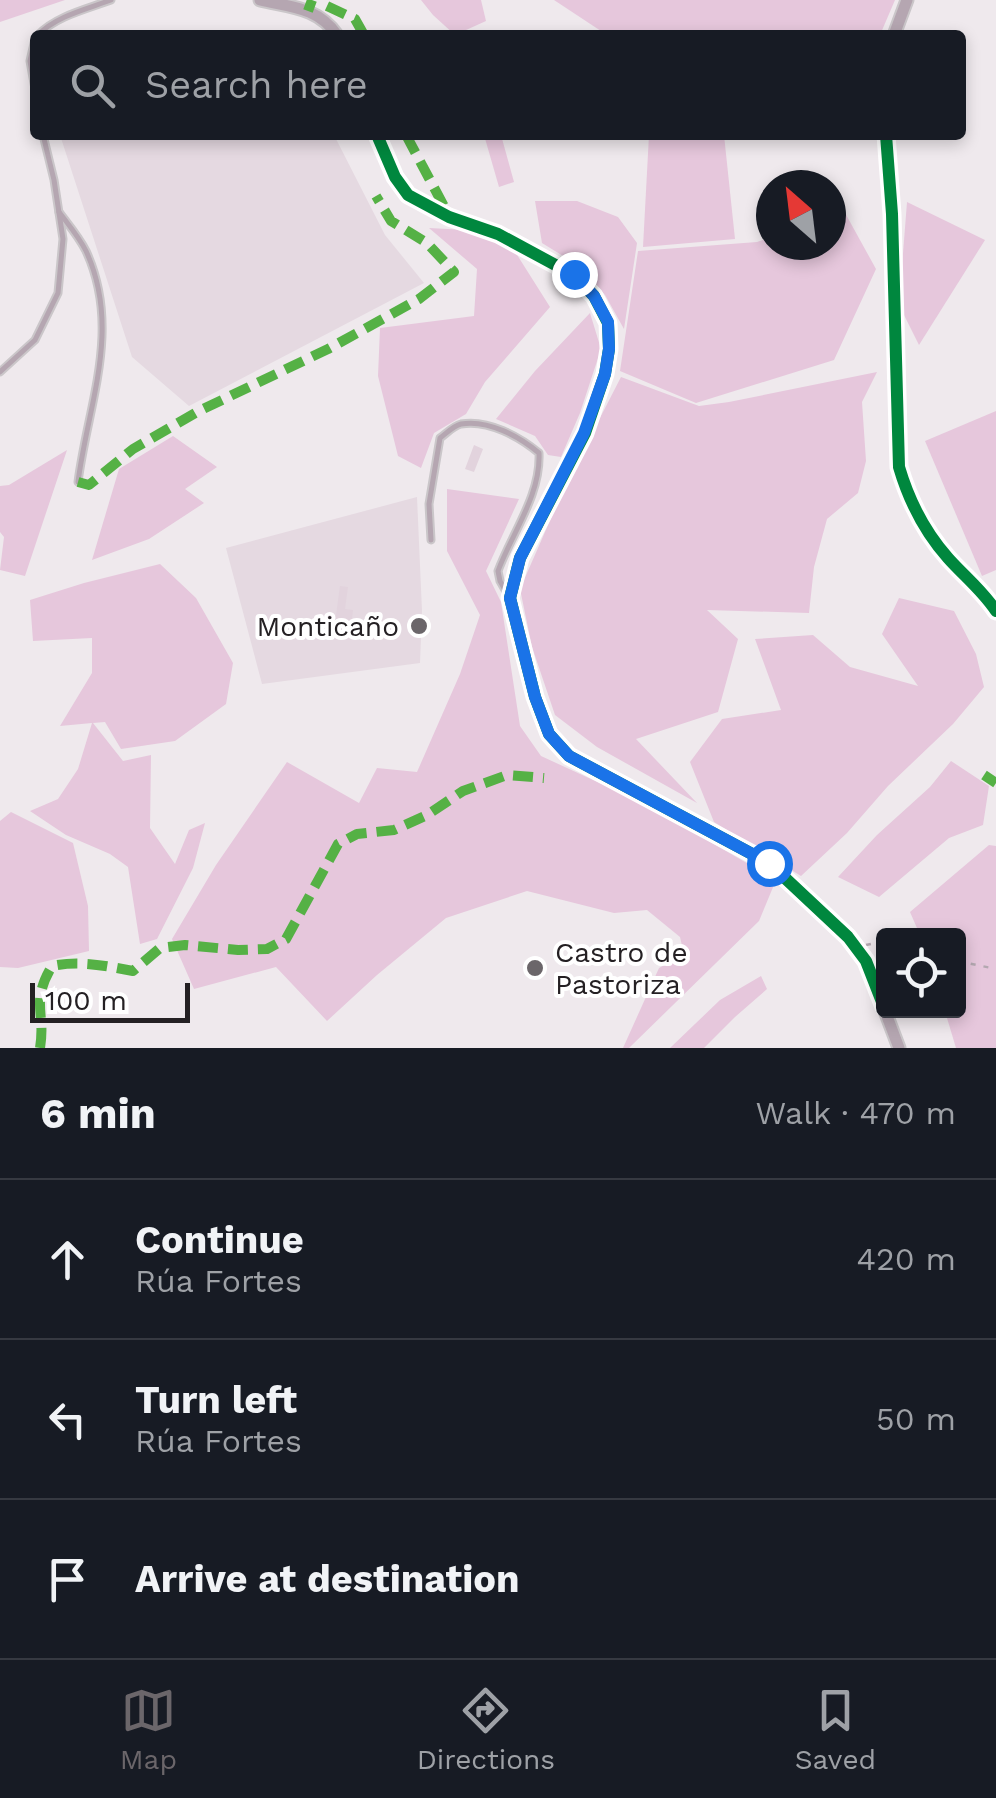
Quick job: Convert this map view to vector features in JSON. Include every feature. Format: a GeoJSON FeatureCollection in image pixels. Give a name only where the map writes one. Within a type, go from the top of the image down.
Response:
{"type":"FeatureCollection","features":[{"type":"Feature","properties":{"kind":"street"},"geometry":{"type":"LineString","coordinates":[[260,0],[321,16],[333,30]]}},
{"type":"Feature","properties":{"kind":"street"},"geometry":{"type":"LineString","coordinates":[[896,30],[907,0]]}},
{"type":"Feature","properties":{"kind":"street"},"geometry":{"type":"LineString","coordinates":[[380,140],[395,177],[408,195],[449,217],[498,234],[574,274],[594,296],[608,322],[605,374],[584,433],[520,558],[510,598],[535,697],[549,734],[569,756],[769,863],[848,937],[866,962],[876,988]]}},
{"type":"Feature","properties":{"kind":"street"},"geometry":{"type":"LineString","coordinates":[[886,140],[899,467],[911,502],[932,540],[996,611]]}},
{"type":"Feature","properties":{"kind":"street"},"geometry":{"type":"LineString","coordinates":[[887,1018],[899,1048]]}},
{"type":"Feature","properties":{"kind":"lane"},"geometry":{"type":"LineString","coordinates":[[42,30],[112,0]]}},
{"type":"Feature","properties":{"kind":"lane"},"geometry":{"type":"LineString","coordinates":[[0,372],[34,340],[58,294],[63,239],[44,140]]}},
{"type":"Feature","properties":{"kind":"lane"},"geometry":{"type":"LineString","coordinates":[[59,212],[85,250],[99,294],[103,352],[78,482]]}},
{"type":"Feature","properties":{"kind":"lane"},"geometry":{"type":"LineString","coordinates":[[430,540],[428,504],[440,438],[457,424],[474,424],[504,431],[527,443],[539,453],[540,470],[498,572],[510,598]]}},
{"type":"Feature","properties":{"kind":"path"},"geometry":{"type":"LineString","coordinates":[[856,947],[876,943]]}},
{"type":"Feature","properties":{"kind":"path"},"geometry":{"type":"LineString","coordinates":[[966,962],[996,968]]}},
{"type":"Feature","properties":{"kind":"shaded area"},"geometry":{"type":"Polygon","coordinates":[[[0,0],[65,0],[0,22],[0,0]]]}},
{"type":"Feature","properties":{"kind":"shaded area"},"geometry":{"type":"Polygon","coordinates":[[[421,0],[481,0],[486,21],[466,30],[450,30],[421,0]]]}},
{"type":"Feature","properties":{"kind":"shaded area"},"geometry":{"type":"Polygon","coordinates":[[[554,0],[895,0],[882,30],[599,30],[554,0]]]}},
{"type":"Feature","properties":{"kind":"shaded area"},"geometry":{"type":"Polygon","coordinates":[[[62,140],[337,140],[385,235],[424,283],[189,406],[132,357],[62,140]]]}},
{"type":"Feature","properties":{"kind":"shaded area"},"geometry":{"type":"Polygon","coordinates":[[[485,140],[502,140],[514,182],[499,187],[485,140]]]}},
{"type":"Feature","properties":{"kind":"shaded area"},"geometry":{"type":"Polygon","coordinates":[[[649,140],[725,140],[735,239],[643,247],[649,140]]]}},
{"type":"Feature","properties":{"kind":"shaded area"},"geometry":{"type":"Polygon","coordinates":[[[535,201],[577,201],[618,217],[637,243],[624,329],[605,295],[581,267],[542,243],[535,201]]]}},
{"type":"Feature","properties":{"kind":"shaded area"},"geometry":{"type":"Polygon","coordinates":[[[907,202],[985,240],[919,345],[899,305],[907,202]]]}},
{"type":"Feature","properties":{"kind":"shaded area"},"geometry":{"type":"Polygon","coordinates":[[[846,215],[876,269],[834,360],[696,403],[620,371],[638,251],[756,242],[756,260],[846,260],[846,215]]]}},
{"type":"Feature","properties":{"kind":"shaded area"},"geometry":{"type":"Polygon","coordinates":[[[429,228],[467,230],[514,250],[550,307],[485,382],[466,414],[434,433],[421,468],[398,456],[378,376],[380,328],[474,316],[477,269],[429,228]]]}},
{"type":"Feature","properties":{"kind":"shaded area"},"geometry":{"type":"Polygon","coordinates":[[[590,313],[601,349],[561,457],[548,455],[535,436],[496,419],[590,313]]]}},
{"type":"Feature","properties":{"kind":"shaded area"},"geometry":{"type":"Polygon","coordinates":[[[877,372],[862,402],[866,461],[858,493],[827,519],[814,567],[809,613],[707,610],[738,639],[718,712],[636,739],[697,803],[597,747],[555,715],[532,647],[520,589],[566,484],[621,377],[699,406],[877,372]]]}},
{"type":"Feature","properties":{"kind":"shaded area"},"geometry":{"type":"Polygon","coordinates":[[[996,411],[996,570],[982,576],[925,441],[996,411]]]}},
{"type":"Feature","properties":{"kind":"shaded area"},"geometry":{"type":"Polygon","coordinates":[[[173,436],[217,467],[185,489],[204,503],[149,539],[92,560],[119,469],[173,436]]]}},
{"type":"Feature","properties":{"kind":"shaded area"},"geometry":{"type":"Polygon","coordinates":[[[67,450],[25,576],[0,570],[4,537],[0,532],[0,486],[9,485],[67,450]]]}},
{"type":"Feature","properties":{"kind":"shaded area"},"geometry":{"type":"Polygon","coordinates":[[[447,489],[519,499],[486,571],[501,602],[520,726],[541,756],[643,803],[776,880],[759,921],[629,1048],[623,1048],[659,968],[684,954],[680,937],[647,910],[614,913],[527,891],[446,918],[327,1021],[276,967],[194,989],[172,939],[216,865],[287,762],[359,803],[377,768],[417,772],[460,674],[480,615],[447,551],[447,489]]]}},
{"type":"Feature","properties":{"kind":"shaded area"},"geometry":{"type":"Polygon","coordinates":[[[417,497],[420,663],[262,684],[226,548],[417,497]]]}},
{"type":"Feature","properties":{"kind":"shaded area"},"geometry":{"type":"Polygon","coordinates":[[[160,564],[196,598],[233,663],[226,704],[175,741],[121,749],[105,722],[93,723],[123,761],[151,755],[150,828],[175,864],[189,830],[205,823],[193,868],[157,939],[140,944],[128,867],[30,811],[58,799],[78,769],[92,723],[60,726],[92,673],[92,638],[33,641],[30,600],[160,564]]]}},
{"type":"Feature","properties":{"kind":"shaded area"},"geometry":{"type":"Polygon","coordinates":[[[899,598],[954,611],[976,654],[984,687],[953,724],[801,876],[714,822],[690,762],[722,719],[781,710],[755,639],[813,635],[850,667],[918,686],[882,634],[899,598]]]}},
{"type":"Feature","properties":{"kind":"shaded area"},"geometry":{"type":"Polygon","coordinates":[[[951,761],[989,786],[983,825],[949,838],[879,897],[838,877],[930,787],[951,761]]]}},
{"type":"Feature","properties":{"kind":"shaded area"},"geometry":{"type":"Polygon","coordinates":[[[11,812],[73,843],[88,906],[89,951],[18,968],[0,967],[0,821],[11,812]]]}},
{"type":"Feature","properties":{"kind":"shaded area"},"geometry":{"type":"Polygon","coordinates":[[[989,845],[996,846],[996,1048],[956,1048],[947,1018],[966,1018],[966,928],[917,928],[910,912],[989,845]]]}},
{"type":"Feature","properties":{"kind":"shaded area"},"geometry":{"type":"Polygon","coordinates":[[[761,976],[767,989],[704,1048],[670,1048],[720,1000],[761,976]]]}},
{"type":"Feature","properties":{"kind":"building"},"geometry":{"type":"Polygon","coordinates":[[[474,445],[483,449],[474,472],[465,469],[474,445]]]}},
{"type":"Feature","properties":{"kind":"building"},"geometry":{"type":"Polygon","coordinates":[[[340,586],[348,587],[345,609],[353,610],[354,633],[334,631],[340,586]]]}},
{"type":"Feature","properties":{"kind":"marked path"},"geometry":{"type":"LineString","coordinates":[[308,11],[312,0]]}},
{"type":"Feature","properties":{"kind":"marked path"},"geometry":{"type":"LineString","coordinates":[[327,6],[355,19],[361,30]]}},
{"type":"Feature","properties":{"kind":"marked path"},"geometry":{"type":"LineString","coordinates":[[409,140],[447,212]]}},
{"type":"Feature","properties":{"kind":"marked path"},"geometry":{"type":"LineString","coordinates":[[78,482],[89,485],[133,449],[197,412],[328,349],[419,299],[454,272],[427,243],[391,221],[376,196]]}},
{"type":"Feature","properties":{"kind":"marked path"},"geometry":{"type":"LineString","coordinates":[[40,1048],[40,999],[52,966],[83,964],[133,971],[160,948],[185,945],[267,949],[286,939],[338,844],[357,834],[394,830],[427,815],[463,791],[507,775],[544,778]]}},
{"type":"Feature","properties":{"kind":"marked path"},"geometry":{"type":"LineString","coordinates":[[984,775],[996,783]]}},
{"type":"Feature","properties":{"kind":"cycle path"},"geometry":{"type":"LineString","coordinates":[[379,140],[395,177],[408,195],[449,217],[498,234],[574,275],[594,296],[608,323],[605,374],[585,433],[520,558],[510,598],[535,697],[549,734],[569,756],[769,863],[848,937],[866,961],[876,987]]}},
{"type":"Feature","properties":{"kind":"cycle path"},"geometry":{"type":"LineString","coordinates":[[886,140],[899,467],[913,504],[932,537],[996,611]]}},
{"type":"Feature","properties":{"kind":"place","name":"Monticaño"},"geometry":{"type":"Point","coordinates":[419,626]}},
{"type":"Feature","properties":{"kind":"place","name":"Castro de Pastoriza"},"geometry":{"type":"Point","coordinates":[535,968]}},
{"type":"Feature","properties":{"kind":"route"},"geometry":{"type":"LineString","coordinates":[[574,274],[594,296],[608,322],[609,349],[605,374],[584,433],[520,558],[510,598],[535,697],[549,734],[569,756],[769,863]]}}]}
